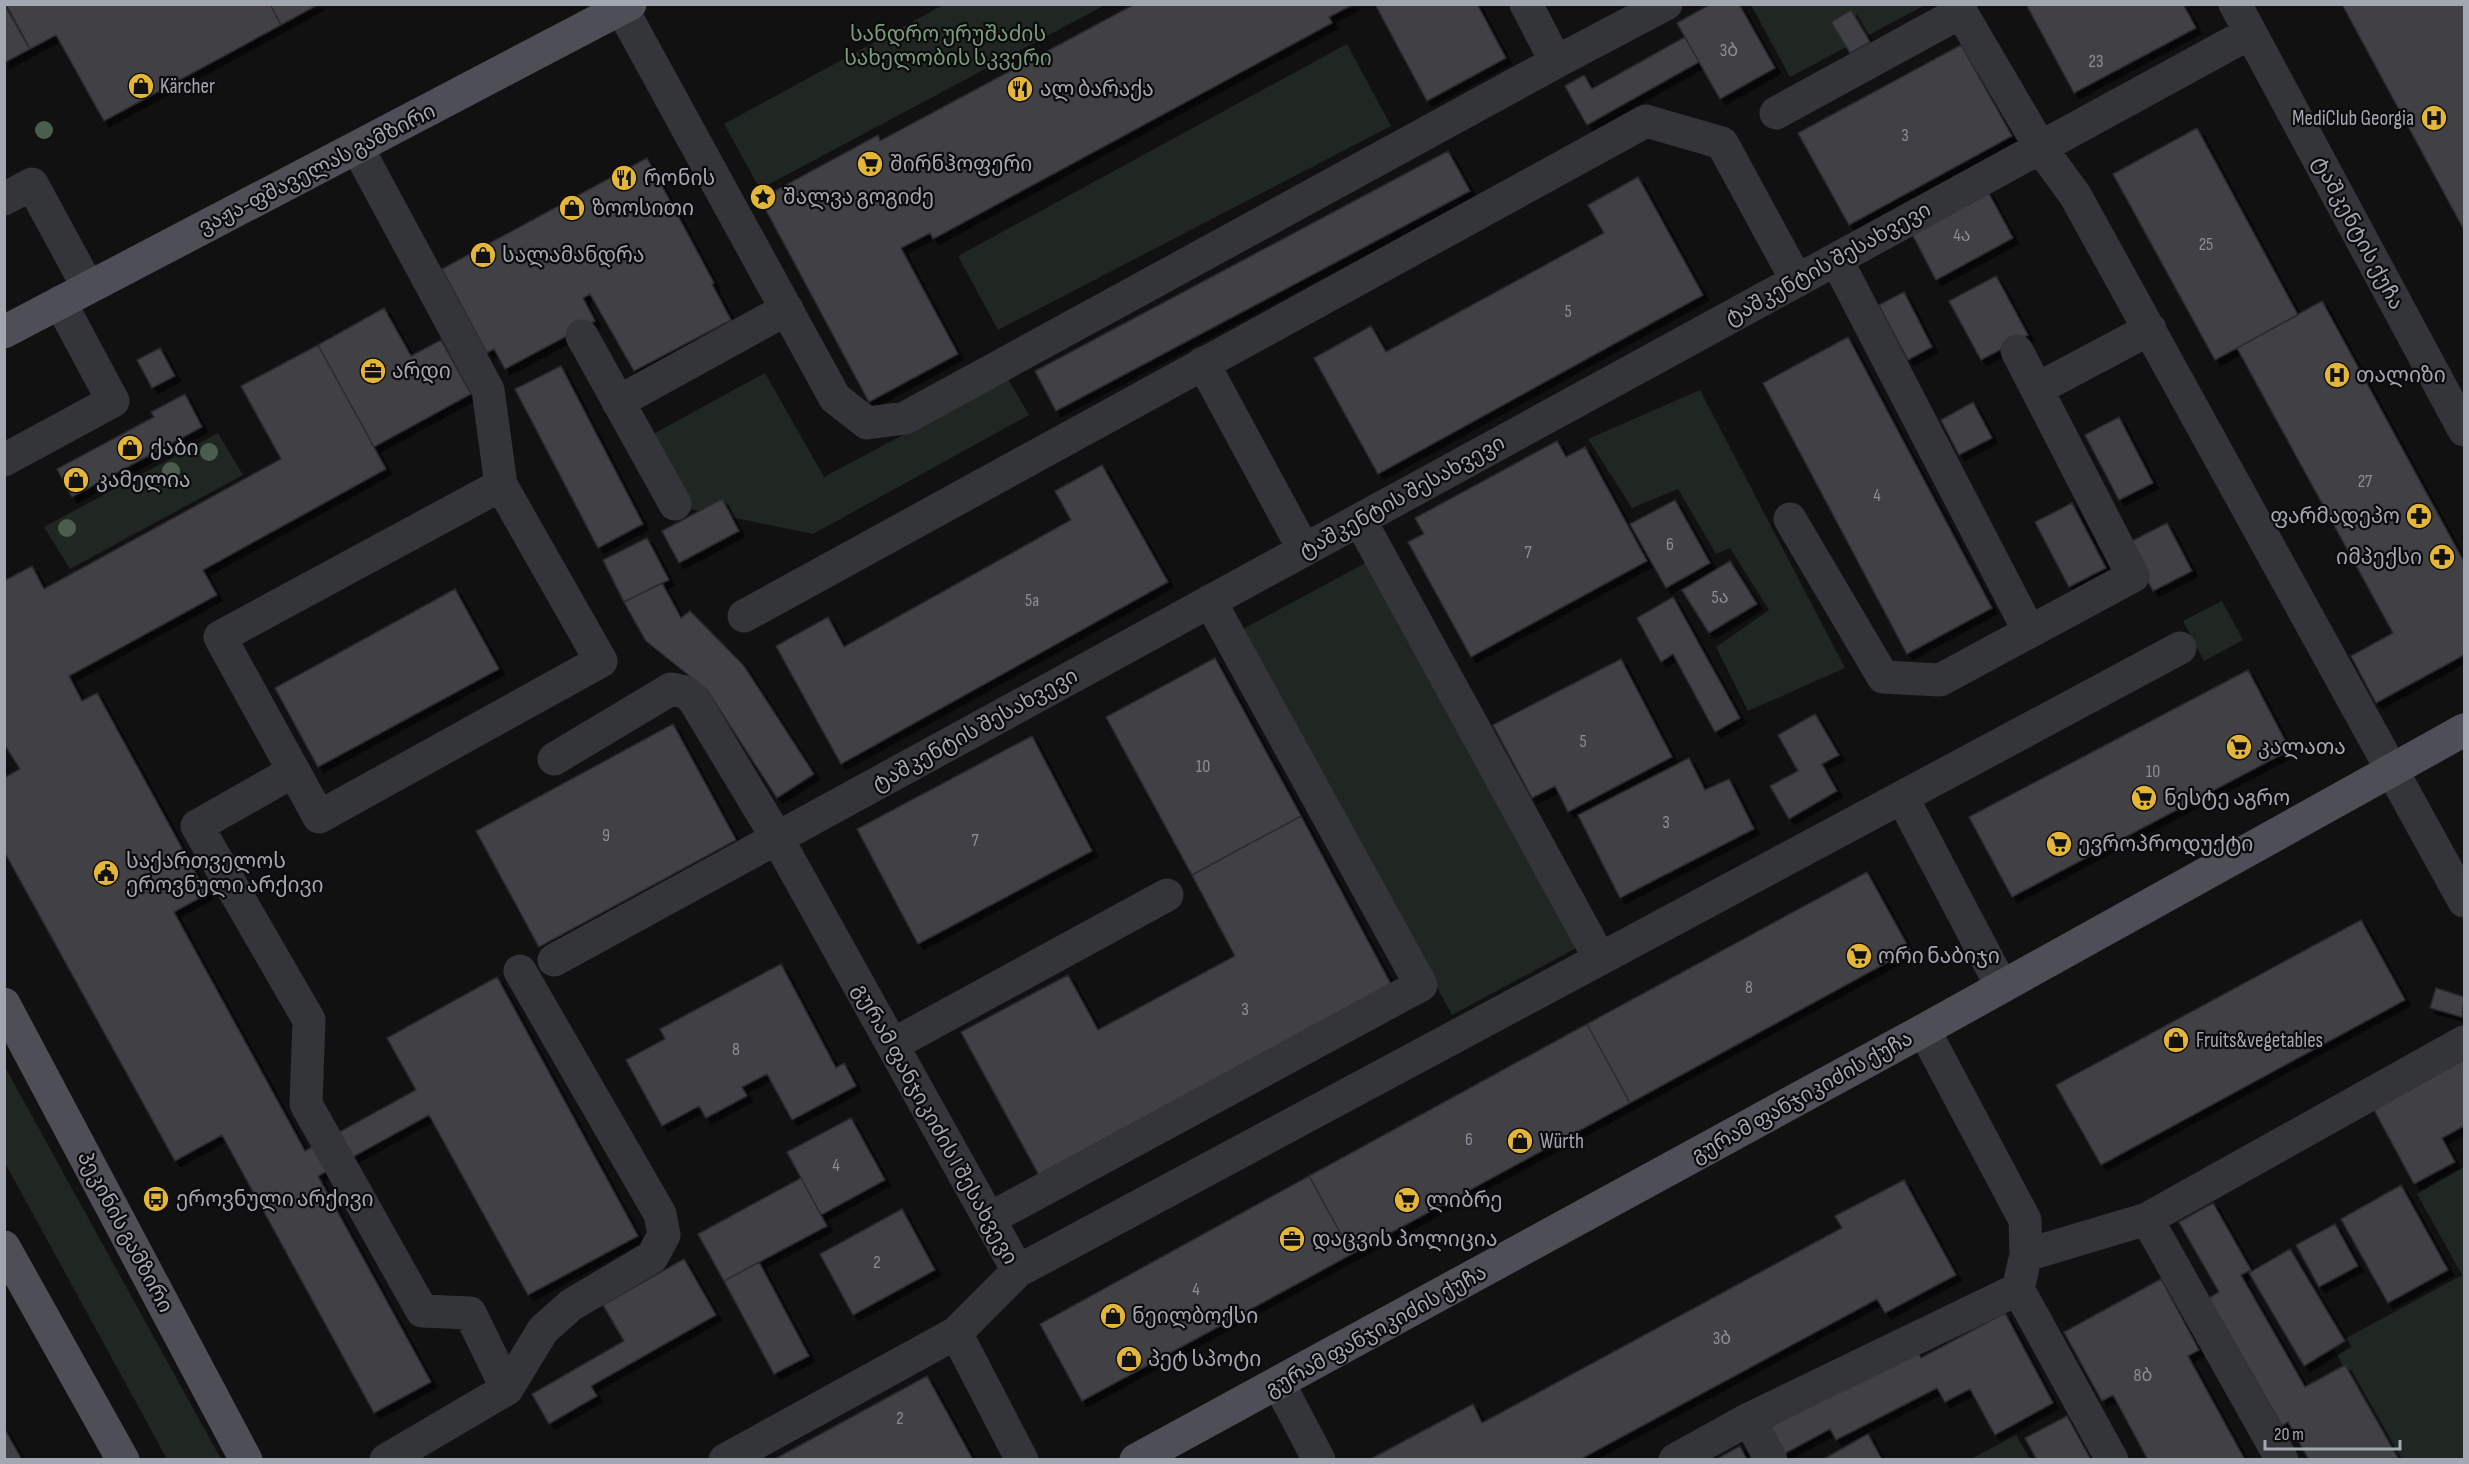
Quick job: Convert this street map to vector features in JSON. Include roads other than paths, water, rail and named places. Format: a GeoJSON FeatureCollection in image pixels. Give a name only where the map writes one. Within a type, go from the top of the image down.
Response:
{"type":"FeatureCollection","features":[{"type":"Feature","properties":{"kind":"main road","name":"ვაჟა-ფშაველას გამზირი"},"geometry":{"type":"LineString","coordinates":[[4,332],[626,7]]}},
{"type":"Feature","properties":{"kind":"main road","name":"გურამ ფანჯიკიძის ქუჩა"},"geometry":{"type":"LineString","coordinates":[[1136,1460],[1924,1030],[2464,730]]}},
{"type":"Feature","properties":{"kind":"main road","name":"პეკინის გამზირი"},"geometry":{"type":"LineString","coordinates":[[4,1004],[246,1460]]}},
{"type":"Feature","properties":{"kind":"main road"},"geometry":{"type":"LineString","coordinates":[[4,1247],[123,1460]]}},
{"type":"Feature","properties":{"kind":"street"},"geometry":{"type":"LineString","coordinates":[[1526,4],[1556,62]]}},
{"type":"Feature","properties":{"kind":"street"},"geometry":{"type":"LineString","coordinates":[[626,7],[835,398],[867,423],[905,418],[1666,4]]}},
{"type":"Feature","properties":{"kind":"street","name":"ტაშკენტის ქუჩა"},"geometry":{"type":"LineString","coordinates":[[2235,4],[2464,430]]}},
{"type":"Feature","properties":{"kind":"street"},"geometry":{"type":"LineString","coordinates":[[1776,113],[1961,12],[2040,147],[2074,195],[2150,329],[2464,901]]}},
{"type":"Feature","properties":{"kind":"street","name":"ტაშკენტის შესახვევი"},"geometry":{"type":"LineString","coordinates":[[554,960],[1837,261],[2250,33]]}},
{"type":"Feature","properties":{"kind":"street"},"geometry":{"type":"LineString","coordinates":[[744,616],[1646,122],[1722,143],[1797,281]]}},
{"type":"Feature","properties":{"kind":"street"},"geometry":{"type":"LineString","coordinates":[[358,149],[488,390],[501,485],[601,661],[320,817],[220,637],[501,485]]}},
{"type":"Feature","properties":{"kind":"street"},"geometry":{"type":"LineString","coordinates":[[4,199],[32,184],[113,401],[4,460]]}},
{"type":"Feature","properties":{"kind":"street"},"geometry":{"type":"LineString","coordinates":[[1837,261],[2029,632]]}},
{"type":"Feature","properties":{"kind":"street"},"geometry":{"type":"LineString","coordinates":[[618,402],[787,309]]}},
{"type":"Feature","properties":{"kind":"street"},"geometry":{"type":"LineString","coordinates":[[2037,389],[2150,329]]}},
{"type":"Feature","properties":{"kind":"street"},"geometry":{"type":"LineString","coordinates":[[582,336],[675,504]]}},
{"type":"Feature","properties":{"kind":"street"},"geometry":{"type":"LineString","coordinates":[[1790,519],[1883,677],[1940,680],[2133,576],[2017,351]]}},
{"type":"Feature","properties":{"kind":"street"},"geometry":{"type":"LineString","coordinates":[[1203,363],[1304,550]]}},
{"type":"Feature","properties":{"kind":"street"},"geometry":{"type":"LineString","coordinates":[[1360,519],[1600,959]]}},
{"type":"Feature","properties":{"kind":"street"},"geometry":{"type":"LineString","coordinates":[[989,1218],[1421,985],[1210,601]]}},
{"type":"Feature","properties":{"kind":"street"},"geometry":{"type":"LineString","coordinates":[[1018,1271],[2180,648]]}},
{"type":"Feature","properties":{"kind":"street","name":"გურამ ფანჯიკიძის I შესახვევი"},"geometry":{"type":"LineString","coordinates":[[554,759],[671,689],[685,692],[694,700],[777,838],[1018,1271],[956,1333],[725,1460]]}},
{"type":"Feature","properties":{"kind":"street"},"geometry":{"type":"LineString","coordinates":[[294,771],[197,826],[309,1020],[306,1104],[422,1311],[470,1313],[507,1389]]}},
{"type":"Feature","properties":{"kind":"street"},"geometry":{"type":"LineString","coordinates":[[1902,797],[2002,987]]}},
{"type":"Feature","properties":{"kind":"street"},"geometry":{"type":"LineString","coordinates":[[892,1045],[1167,895]]}},
{"type":"Feature","properties":{"kind":"street"},"geometry":{"type":"LineString","coordinates":[[386,1460],[507,1389],[543,1330],[571,1305],[652,1257],[664,1235],[660,1214],[520,971]]}},
{"type":"Feature","properties":{"kind":"street"},"geometry":{"type":"LineString","coordinates":[[1924,1030],[2025,1220],[2026,1255],[2018,1289],[2112,1460]]}},
{"type":"Feature","properties":{"kind":"street"},"geometry":{"type":"LineString","coordinates":[[2026,1255],[2147,1219],[2464,1042]]}},
{"type":"Feature","properties":{"kind":"street"},"geometry":{"type":"LineString","coordinates":[[2147,1219],[2282,1460]]}},
{"type":"Feature","properties":{"kind":"street"},"geometry":{"type":"LineString","coordinates":[[1675,1460],[1749,1419],[2018,1289]]}},
{"type":"Feature","properties":{"kind":"street"},"geometry":{"type":"LineString","coordinates":[[956,1333],[1022,1460]]}},
{"type":"Feature","properties":{"kind":"street"},"geometry":{"type":"LineString","coordinates":[[1279,1384],[1319,1460]]}},
{"type":"Feature","properties":{"kind":"street"},"geometry":{"type":"LineString","coordinates":[[1749,1419],[1771,1460]]}},
{"type":"Feature","properties":{"kind":"place","name":"Kärcher"},"geometry":{"type":"Point","coordinates":[141,86]}},
{"type":"Feature","properties":{"kind":"place","name":"ალ ბარაქა"},"geometry":{"type":"Point","coordinates":[1020,89]}},
{"type":"Feature","properties":{"kind":"place","name":"MediClub Georgia"},"geometry":{"type":"Point","coordinates":[2434,118]}},
{"type":"Feature","properties":{"kind":"place","name":"შირნჰოფერი"},"geometry":{"type":"Point","coordinates":[870,164]}},
{"type":"Feature","properties":{"kind":"place","name":"რონის"},"geometry":{"type":"Point","coordinates":[624,178]}},
{"type":"Feature","properties":{"kind":"place","name":"შალვა გოგიძე"},"geometry":{"type":"Point","coordinates":[763,197]}},
{"type":"Feature","properties":{"kind":"place","name":"ზოოსითი"},"geometry":{"type":"Point","coordinates":[572,208]}},
{"type":"Feature","properties":{"kind":"place","name":"სალამანდრა"},"geometry":{"type":"Point","coordinates":[483,255]}},
{"type":"Feature","properties":{"kind":"place","name":"არდი"},"geometry":{"type":"Point","coordinates":[373,371]}},
{"type":"Feature","properties":{"kind":"place","name":"თალიზი"},"geometry":{"type":"Point","coordinates":[2337,375]}},
{"type":"Feature","properties":{"kind":"place","name":"ქაბი"},"geometry":{"type":"Point","coordinates":[130,448]}},
{"type":"Feature","properties":{"kind":"place","name":"კამელია"},"geometry":{"type":"Point","coordinates":[76,480]}},
{"type":"Feature","properties":{"kind":"place","name":"ფარმადეპო"},"geometry":{"type":"Point","coordinates":[2419,516]}},
{"type":"Feature","properties":{"kind":"place","name":"იმპექსი"},"geometry":{"type":"Point","coordinates":[2442,557]}},
{"type":"Feature","properties":{"kind":"place","name":"კალათა"},"geometry":{"type":"Point","coordinates":[2239,747]}},
{"type":"Feature","properties":{"kind":"place","name":"ნესტე აგრო"},"geometry":{"type":"Point","coordinates":[2144,798]}},
{"type":"Feature","properties":{"kind":"place","name":"ევროპროდუქტი"},"geometry":{"type":"Point","coordinates":[2059,844]}},
{"type":"Feature","properties":{"kind":"place","name":"საქართველოს ეროვნული არქივი"},"geometry":{"type":"Point","coordinates":[106,873]}},
{"type":"Feature","properties":{"kind":"place","name":"ორი ნაბიჯი"},"geometry":{"type":"Point","coordinates":[1859,956]}},
{"type":"Feature","properties":{"kind":"place","name":"Fruits&vegetables"},"geometry":{"type":"Point","coordinates":[2176,1040]}},
{"type":"Feature","properties":{"kind":"place","name":"Würth"},"geometry":{"type":"Point","coordinates":[1520,1141]}},
{"type":"Feature","properties":{"kind":"place","name":"ეროვნული არქივი"},"geometry":{"type":"Point","coordinates":[156,1199]}},
{"type":"Feature","properties":{"kind":"place","name":"ლიბრე"},"geometry":{"type":"Point","coordinates":[1407,1200]}},
{"type":"Feature","properties":{"kind":"place","name":"დაცვის პოლიცია"},"geometry":{"type":"Point","coordinates":[1292,1239]}},
{"type":"Feature","properties":{"kind":"place","name":"ნეილბოქსი"},"geometry":{"type":"Point","coordinates":[1113,1316]}},
{"type":"Feature","properties":{"kind":"place","name":"პეტ სპოტი"},"geometry":{"type":"Point","coordinates":[1129,1359]}},
{"type":"Feature","properties":{"kind":"park label","name":"სანდრო ურუშაძის სახელობის სკვერი"},"geometry":{"type":"Point","coordinates":[948,46]}}]}
